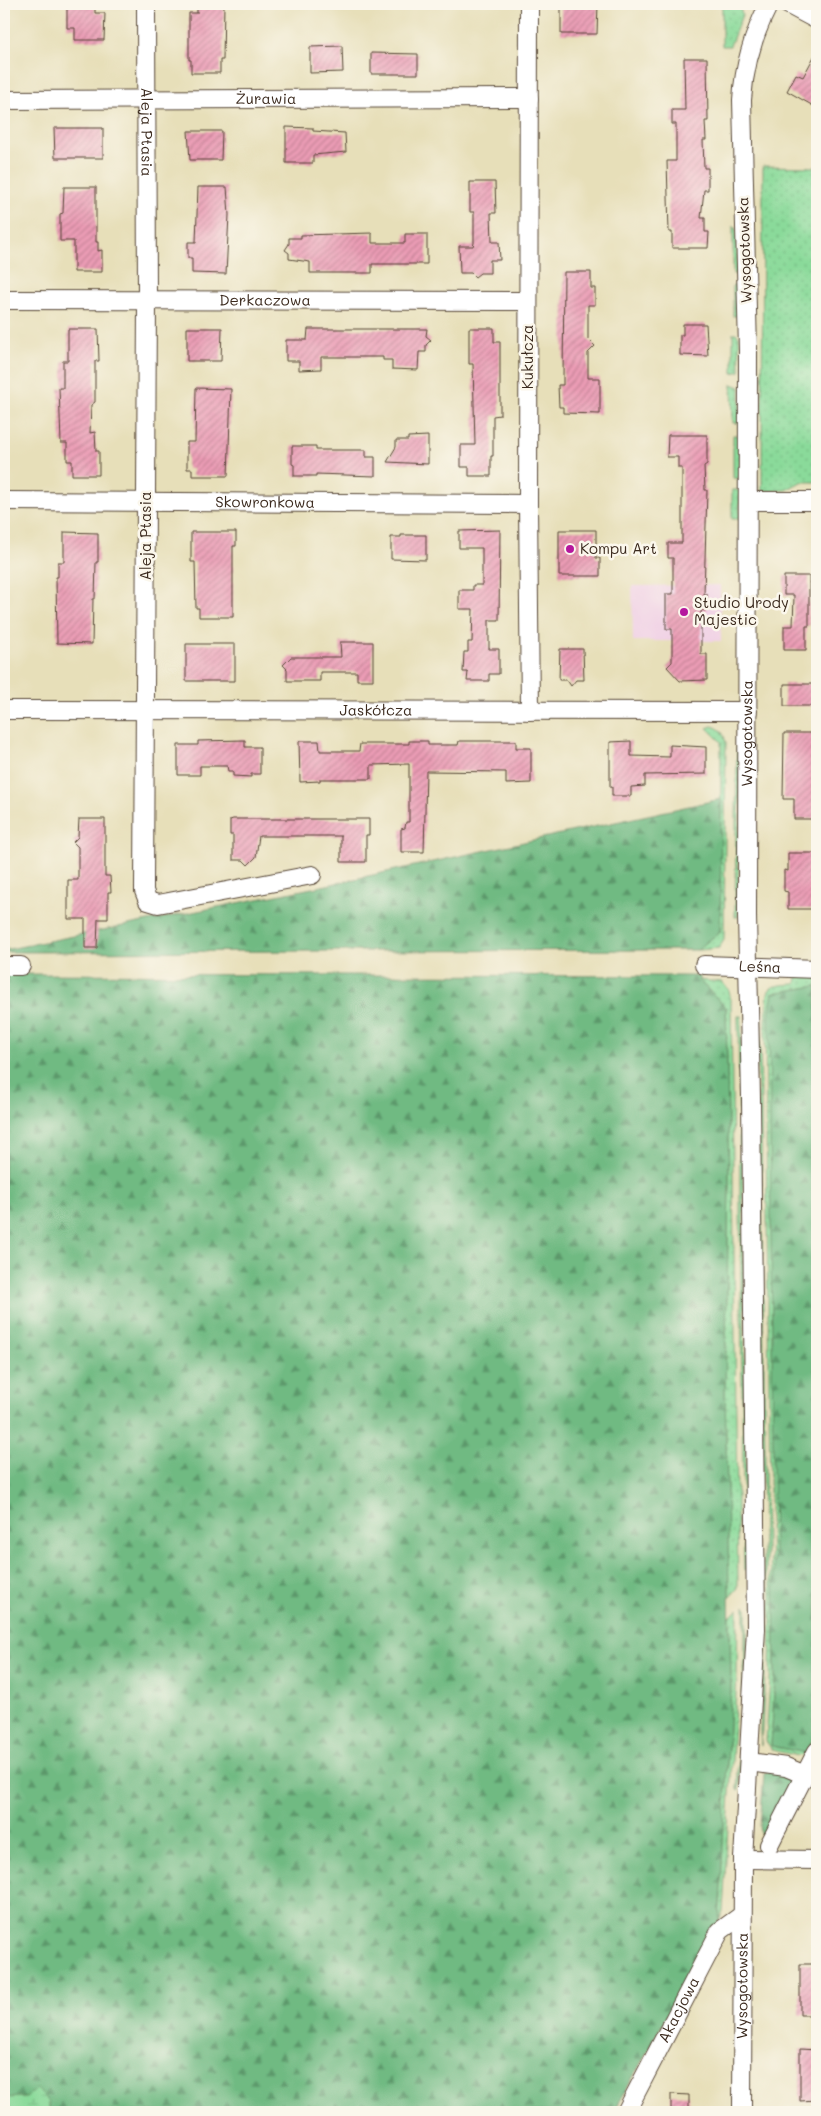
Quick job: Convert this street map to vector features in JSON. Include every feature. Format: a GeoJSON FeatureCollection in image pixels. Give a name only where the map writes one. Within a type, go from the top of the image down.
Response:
{"type":"FeatureCollection","features":[{"type":"Feature","properties":{"kind":"street","name":"Aleja Ptasia"},"geometry":{"type":"LineString","coordinates":[[146,4],[147,300],[144,891],[148,901],[158,904],[312,874]]}},
{"type":"Feature","properties":{"kind":"street","name":"Kukułcza"},"geometry":{"type":"LineString","coordinates":[[529,4],[528,504],[530,711]]}},
{"type":"Feature","properties":{"kind":"street","name":"Wysogotowska"},"geometry":{"type":"LineString","coordinates":[[742,2112],[743,1859],[756,1629],[748,967],[748,351],[742,100],[746,63],[761,20],[770,4]]}},
{"type":"Feature","properties":{"kind":"street"},"geometry":{"type":"LineString","coordinates":[[787,4],[817,20]]}},
{"type":"Feature","properties":{"kind":"street","name":"Żurawia"},"geometry":{"type":"LineString","coordinates":[[4,100],[529,98]]}},
{"type":"Feature","properties":{"kind":"street","name":"Derkaczowa"},"geometry":{"type":"LineString","coordinates":[[4,300],[528,301]]}},
{"type":"Feature","properties":{"kind":"street","name":"Skowronkowa"},"geometry":{"type":"LineString","coordinates":[[4,501],[528,504]]}},
{"type":"Feature","properties":{"kind":"street"},"geometry":{"type":"LineString","coordinates":[[749,501],[817,501]]}},
{"type":"Feature","properties":{"kind":"street","name":"Jaskółcza"},"geometry":{"type":"LineString","coordinates":[[4,710],[748,711]]}},
{"type":"Feature","properties":{"kind":"street","name":"Leśna"},"geometry":{"type":"LineString","coordinates":[[704,965],[817,969]]}},
{"type":"Feature","properties":{"kind":"street"},"geometry":{"type":"LineString","coordinates":[[769,1845],[817,1751]]}},
{"type":"Feature","properties":{"kind":"street"},"geometry":{"type":"LineString","coordinates":[[749,1762],[786,1767],[805,1775]]}},
{"type":"Feature","properties":{"kind":"street"},"geometry":{"type":"LineString","coordinates":[[743,1859],[817,1860]]}},
{"type":"Feature","properties":{"kind":"street","name":"Akacjowa"},"geometry":{"type":"LineString","coordinates":[[626,2112],[720,1931],[742,1914]]}},
{"type":"Feature","properties":{"kind":"shaded area"},"geometry":{"type":"Polygon","coordinates":[[[720,585],[721,641],[633,641],[632,586],[720,585]]]}},
{"type":"Feature","properties":{"kind":"green space"},"geometry":{"type":"Polygon","coordinates":[[[722,4],[739,4],[742,15],[730,46],[722,46],[722,4]]]}},
{"type":"Feature","properties":{"kind":"green space"},"geometry":{"type":"Polygon","coordinates":[[[763,166],[817,167],[817,482],[801,482],[786,490],[762,491],[763,166]]]}},
{"type":"Feature","properties":{"kind":"green space"},"geometry":{"type":"Polygon","coordinates":[[[733,226],[736,229],[738,271],[736,274],[733,274],[733,226]]]}},
{"type":"Feature","properties":{"kind":"green space"},"geometry":{"type":"Polygon","coordinates":[[[733,285],[738,287],[739,314],[736,316],[733,316],[733,285]]]}},
{"type":"Feature","properties":{"kind":"green space"},"geometry":{"type":"Polygon","coordinates":[[[733,333],[739,336],[740,371],[733,373],[733,333]]]}},
{"type":"Feature","properties":{"kind":"green space"},"geometry":{"type":"Polygon","coordinates":[[[732,384],[740,387],[740,421],[737,423],[733,423],[732,384]]]}},
{"type":"Feature","properties":{"kind":"green space"},"geometry":{"type":"Polygon","coordinates":[[[733,435],[738,435],[740,438],[740,476],[738,479],[733,478],[733,435]]]}},
{"type":"Feature","properties":{"kind":"green space"},"geometry":{"type":"Polygon","coordinates":[[[732,490],[740,492],[740,519],[732,519],[732,490]]]}},
{"type":"Feature","properties":{"kind":"green space"},"geometry":{"type":"Polygon","coordinates":[[[712,726],[722,732],[726,743],[724,940],[719,948],[700,950],[700,947],[720,932],[721,742],[707,728],[712,726]]]}},
{"type":"Feature","properties":{"kind":"green space"},"geometry":{"type":"Polygon","coordinates":[[[737,734],[740,741],[738,917],[735,917],[737,734]]]}},
{"type":"Feature","properties":{"kind":"green space"},"geometry":{"type":"Polygon","coordinates":[[[721,799],[720,932],[700,947],[700,950],[4,952],[4,950],[327,885],[721,799]]]}},
{"type":"Feature","properties":{"kind":"green space"},"geometry":{"type":"Polygon","coordinates":[[[4,974],[699,976],[699,981],[726,1007],[729,1182],[725,1391],[731,1686],[719,1921],[614,2112],[49,2112],[49,2102],[26,2097],[4,2098],[4,974]]]}},
{"type":"Feature","properties":{"kind":"green space"},"geometry":{"type":"Polygon","coordinates":[[[797,976],[817,977],[817,986],[773,993],[775,1678],[771,1746],[808,1753],[799,1756],[772,1750],[766,1741],[770,1678],[771,1595],[765,1019],[770,989],[775,986],[796,984],[797,976]]]}},
{"type":"Feature","properties":{"kind":"green space"},"geometry":{"type":"Polygon","coordinates":[[[698,980],[722,982],[729,990],[731,1000],[738,1588],[729,1598],[725,1391],[729,1183],[726,1007],[698,980]]]}},
{"type":"Feature","properties":{"kind":"green space"},"geometry":{"type":"Polygon","coordinates":[[[817,986],[817,1731],[806,1753],[771,1746],[775,1678],[769,1014],[773,993],[817,986]]]}},
{"type":"Feature","properties":{"kind":"green space"},"geometry":{"type":"Polygon","coordinates":[[[757,1015],[760,1015],[767,1640],[761,1746],[764,1640],[757,1015]]]}},
{"type":"Feature","properties":{"kind":"green space"},"geometry":{"type":"Polygon","coordinates":[[[738,1016],[741,1016],[747,1569],[744,1571],[738,1016]]]}},
{"type":"Feature","properties":{"kind":"green space"},"geometry":{"type":"Polygon","coordinates":[[[745,1606],[747,1608],[747,1654],[739,1790],[737,1790],[745,1654],[745,1606]]]}},
{"type":"Feature","properties":{"kind":"green space"},"geometry":{"type":"Polygon","coordinates":[[[738,1609],[737,1676],[723,1911],[719,1921],[731,1686],[730,1617],[738,1609]]]}},
{"type":"Feature","properties":{"kind":"green space"},"geometry":{"type":"Polygon","coordinates":[[[769,1771],[786,1776],[790,1785],[765,1838],[761,1834],[760,1826],[764,1774],[769,1771]]]}},
{"type":"Feature","properties":{"kind":"green space"},"geometry":{"type":"Polygon","coordinates":[[[37,2089],[49,2102],[49,2112],[4,2112],[4,2098],[26,2097],[37,2089]]]}},
{"type":"Feature","properties":{"kind":"building"},"geometry":{"type":"Polygon","coordinates":[[[67,4],[95,4],[95,13],[105,13],[104,40],[75,40],[75,28],[67,28],[67,4]]]}},
{"type":"Feature","properties":{"kind":"building"},"geometry":{"type":"Polygon","coordinates":[[[197,4],[224,4],[223,60],[220,60],[220,73],[191,73],[191,60],[189,60],[189,13],[197,13],[197,4]]]}},
{"type":"Feature","properties":{"kind":"building"},"geometry":{"type":"Polygon","coordinates":[[[561,4],[598,4],[597,34],[561,34],[561,4]]]}},
{"type":"Feature","properties":{"kind":"building"},"geometry":{"type":"Polygon","coordinates":[[[342,46],[343,72],[310,73],[310,47],[342,46]]]}},
{"type":"Feature","properties":{"kind":"building"},"geometry":{"type":"Polygon","coordinates":[[[817,51],[817,108],[787,91],[796,74],[803,77],[817,51]]]}},
{"type":"Feature","properties":{"kind":"building"},"geometry":{"type":"Polygon","coordinates":[[[371,53],[418,54],[418,74],[371,74],[371,53]]]}},
{"type":"Feature","properties":{"kind":"building"},"geometry":{"type":"Polygon","coordinates":[[[684,58],[707,58],[708,121],[705,121],[706,140],[703,140],[704,168],[708,168],[708,190],[704,190],[701,218],[705,218],[705,232],[709,232],[708,248],[672,248],[672,232],[669,232],[667,161],[676,161],[676,124],[672,124],[672,110],[685,110],[684,58]]]}},
{"type":"Feature","properties":{"kind":"building"},"geometry":{"type":"Polygon","coordinates":[[[286,127],[313,128],[313,131],[345,133],[346,152],[313,155],[313,163],[286,163],[286,127]]]}},
{"type":"Feature","properties":{"kind":"building"},"geometry":{"type":"Polygon","coordinates":[[[54,128],[103,128],[103,158],[55,158],[54,128]]]}},
{"type":"Feature","properties":{"kind":"building"},"geometry":{"type":"Polygon","coordinates":[[[188,131],[222,131],[221,160],[190,160],[188,131]]]}},
{"type":"Feature","properties":{"kind":"building"},"geometry":{"type":"Polygon","coordinates":[[[470,182],[495,182],[496,213],[491,213],[492,242],[499,242],[500,260],[490,260],[490,273],[480,273],[475,277],[471,273],[460,273],[459,246],[473,246],[474,243],[474,212],[470,212],[470,182]]]}},
{"type":"Feature","properties":{"kind":"building"},"geometry":{"type":"Polygon","coordinates":[[[64,187],[96,187],[96,242],[98,242],[98,251],[102,250],[102,272],[74,272],[74,241],[60,241],[60,214],[63,213],[64,187]]]}},
{"type":"Feature","properties":{"kind":"building"},"geometry":{"type":"Polygon","coordinates":[[[198,187],[227,187],[229,215],[226,274],[192,273],[192,258],[188,258],[188,242],[196,242],[198,187]]]}},
{"type":"Feature","properties":{"kind":"building"},"geometry":{"type":"Polygon","coordinates":[[[372,233],[372,243],[405,243],[405,234],[427,234],[427,264],[372,264],[372,273],[310,273],[310,262],[289,259],[289,253],[285,250],[289,244],[289,238],[301,238],[301,235],[372,233]]]}},
{"type":"Feature","properties":{"kind":"building"},"geometry":{"type":"Polygon","coordinates":[[[564,272],[591,272],[591,288],[595,288],[595,305],[588,305],[588,339],[595,346],[588,353],[588,378],[600,378],[600,414],[563,413],[563,407],[559,407],[558,385],[563,385],[564,272]]]}},
{"type":"Feature","properties":{"kind":"building"},"geometry":{"type":"Polygon","coordinates":[[[683,324],[706,324],[708,356],[680,355],[680,335],[683,335],[683,324]]]}},
{"type":"Feature","properties":{"kind":"building"},"geometry":{"type":"Polygon","coordinates":[[[187,328],[222,328],[221,361],[187,361],[187,328]]]}},
{"type":"Feature","properties":{"kind":"building"},"geometry":{"type":"Polygon","coordinates":[[[469,328],[494,328],[494,342],[500,342],[500,415],[493,416],[491,476],[469,476],[469,467],[461,467],[461,445],[475,445],[473,364],[469,364],[469,328]]]}},
{"type":"Feature","properties":{"kind":"building"},"geometry":{"type":"Polygon","coordinates":[[[68,329],[98,329],[99,361],[95,361],[95,402],[91,405],[90,433],[95,432],[96,451],[99,451],[99,475],[72,475],[72,461],[67,461],[67,443],[61,443],[59,388],[63,388],[63,361],[68,361],[68,329]]]}},
{"type":"Feature","properties":{"kind":"building"},"geometry":{"type":"Polygon","coordinates":[[[308,329],[427,329],[426,336],[431,340],[426,345],[426,352],[419,352],[418,370],[392,369],[392,360],[383,360],[383,357],[321,357],[321,369],[299,370],[299,361],[286,361],[286,340],[307,340],[308,329]]]}},
{"type":"Feature","properties":{"kind":"building"},"geometry":{"type":"Polygon","coordinates":[[[196,388],[231,389],[228,476],[192,476],[192,469],[187,469],[187,442],[195,442],[196,388]]]}},
{"type":"Feature","properties":{"kind":"building"},"geometry":{"type":"Polygon","coordinates":[[[668,435],[707,435],[707,464],[704,466],[705,490],[707,490],[704,594],[707,594],[707,610],[701,610],[701,654],[707,654],[707,680],[680,681],[667,667],[672,662],[672,629],[666,629],[666,594],[673,594],[673,558],[668,558],[668,543],[682,543],[682,468],[678,468],[678,457],[667,457],[668,435]]]}},
{"type":"Feature","properties":{"kind":"building"},"geometry":{"type":"Polygon","coordinates":[[[428,436],[428,464],[387,462],[396,447],[396,440],[428,436]]]}},
{"type":"Feature","properties":{"kind":"building"},"geometry":{"type":"Polygon","coordinates":[[[292,446],[316,446],[316,450],[366,450],[366,457],[375,457],[375,476],[316,474],[316,476],[294,476],[292,446]]]}},
{"type":"Feature","properties":{"kind":"building"},"geometry":{"type":"Polygon","coordinates":[[[500,530],[499,620],[489,620],[489,649],[499,649],[499,674],[489,674],[489,681],[467,681],[468,672],[463,672],[464,652],[468,652],[468,642],[472,642],[473,609],[459,609],[459,590],[473,590],[473,585],[482,585],[482,548],[459,548],[459,531],[500,530]]]}},
{"type":"Feature","properties":{"kind":"building"},"geometry":{"type":"Polygon","coordinates":[[[559,530],[596,530],[596,558],[600,558],[600,576],[559,576],[559,530]]]}},
{"type":"Feature","properties":{"kind":"building"},"geometry":{"type":"Polygon","coordinates":[[[64,532],[98,533],[98,562],[96,562],[95,599],[93,599],[92,644],[57,643],[56,577],[58,577],[58,562],[64,562],[64,532]]]}},
{"type":"Feature","properties":{"kind":"building"},"geometry":{"type":"Polygon","coordinates":[[[191,532],[236,532],[236,546],[233,546],[233,617],[199,617],[199,608],[196,608],[195,562],[191,562],[191,532]]]}},
{"type":"Feature","properties":{"kind":"building"},"geometry":{"type":"Polygon","coordinates":[[[401,535],[426,535],[426,560],[391,559],[391,537],[401,537],[401,535]]]}},
{"type":"Feature","properties":{"kind":"building"},"geometry":{"type":"Polygon","coordinates":[[[784,576],[809,576],[809,626],[806,626],[806,650],[784,650],[784,626],[793,626],[794,595],[784,595],[784,576]]]}},
{"type":"Feature","properties":{"kind":"building"},"geometry":{"type":"Polygon","coordinates":[[[340,642],[373,642],[373,680],[357,680],[357,672],[320,672],[320,681],[287,681],[287,669],[283,665],[291,657],[341,657],[340,642]]]}},
{"type":"Feature","properties":{"kind":"building"},"geometry":{"type":"Polygon","coordinates":[[[186,644],[235,644],[235,681],[186,681],[186,644]]]}},
{"type":"Feature","properties":{"kind":"building"},"geometry":{"type":"Polygon","coordinates":[[[560,649],[583,649],[584,680],[576,680],[571,686],[567,680],[559,680],[560,649]]]}},
{"type":"Feature","properties":{"kind":"building"},"geometry":{"type":"Polygon","coordinates":[[[784,684],[814,684],[814,706],[784,706],[784,684]]]}},
{"type":"Feature","properties":{"kind":"building"},"geometry":{"type":"Polygon","coordinates":[[[784,733],[817,733],[817,819],[794,819],[794,799],[783,799],[784,733]]]}},
{"type":"Feature","properties":{"kind":"building"},"geometry":{"type":"Polygon","coordinates":[[[245,740],[245,747],[260,747],[260,774],[251,774],[251,777],[233,776],[233,771],[228,771],[227,766],[200,766],[200,775],[178,775],[178,745],[198,745],[198,741],[245,740]]]}},
{"type":"Feature","properties":{"kind":"building"},"geometry":{"type":"Polygon","coordinates":[[[299,741],[319,741],[320,751],[359,751],[360,744],[409,744],[409,741],[428,741],[428,745],[458,745],[459,741],[516,741],[516,748],[531,748],[531,783],[506,784],[506,772],[426,771],[424,852],[401,852],[401,829],[405,828],[406,822],[409,822],[409,764],[371,765],[371,779],[320,779],[320,781],[300,782],[299,741]]]}},
{"type":"Feature","properties":{"kind":"building"},"geometry":{"type":"Polygon","coordinates":[[[631,741],[631,756],[670,757],[670,745],[706,747],[706,774],[645,775],[645,786],[631,787],[631,796],[612,796],[612,787],[610,787],[610,742],[631,741]]]}},
{"type":"Feature","properties":{"kind":"building"},"geometry":{"type":"Polygon","coordinates":[[[79,819],[105,819],[105,876],[110,876],[111,892],[108,892],[108,919],[98,919],[97,948],[85,948],[85,919],[68,919],[68,880],[78,880],[78,847],[73,842],[78,837],[79,819]]]}},
{"type":"Feature","properties":{"kind":"building"},"geometry":{"type":"Polygon","coordinates":[[[369,819],[369,835],[366,835],[366,862],[341,862],[341,836],[259,836],[256,857],[248,865],[243,860],[233,860],[233,835],[230,835],[230,820],[369,819]]]}},
{"type":"Feature","properties":{"kind":"building"},"geometry":{"type":"Polygon","coordinates":[[[788,853],[816,853],[816,909],[788,909],[788,892],[784,891],[784,870],[788,871],[788,853]]]}},
{"type":"Feature","properties":{"kind":"building"},"geometry":{"type":"Polygon","coordinates":[[[800,1964],[817,1964],[817,2015],[800,2015],[800,1964]]]}},
{"type":"Feature","properties":{"kind":"building"},"geometry":{"type":"Polygon","coordinates":[[[800,2049],[817,2050],[817,2100],[800,2101],[800,2049]]]}},
{"type":"Feature","properties":{"kind":"building"},"geometry":{"type":"Polygon","coordinates":[[[671,2094],[689,2095],[689,2112],[671,2112],[671,2094]]]}},
{"type":"Feature","properties":{"kind":"place","name":"Kompu Art"},"geometry":{"type":"Point","coordinates":[570,549]}},
{"type":"Feature","properties":{"kind":"place","name":"Studio Urody Majestic"},"geometry":{"type":"Point","coordinates":[684,612]}}]}
